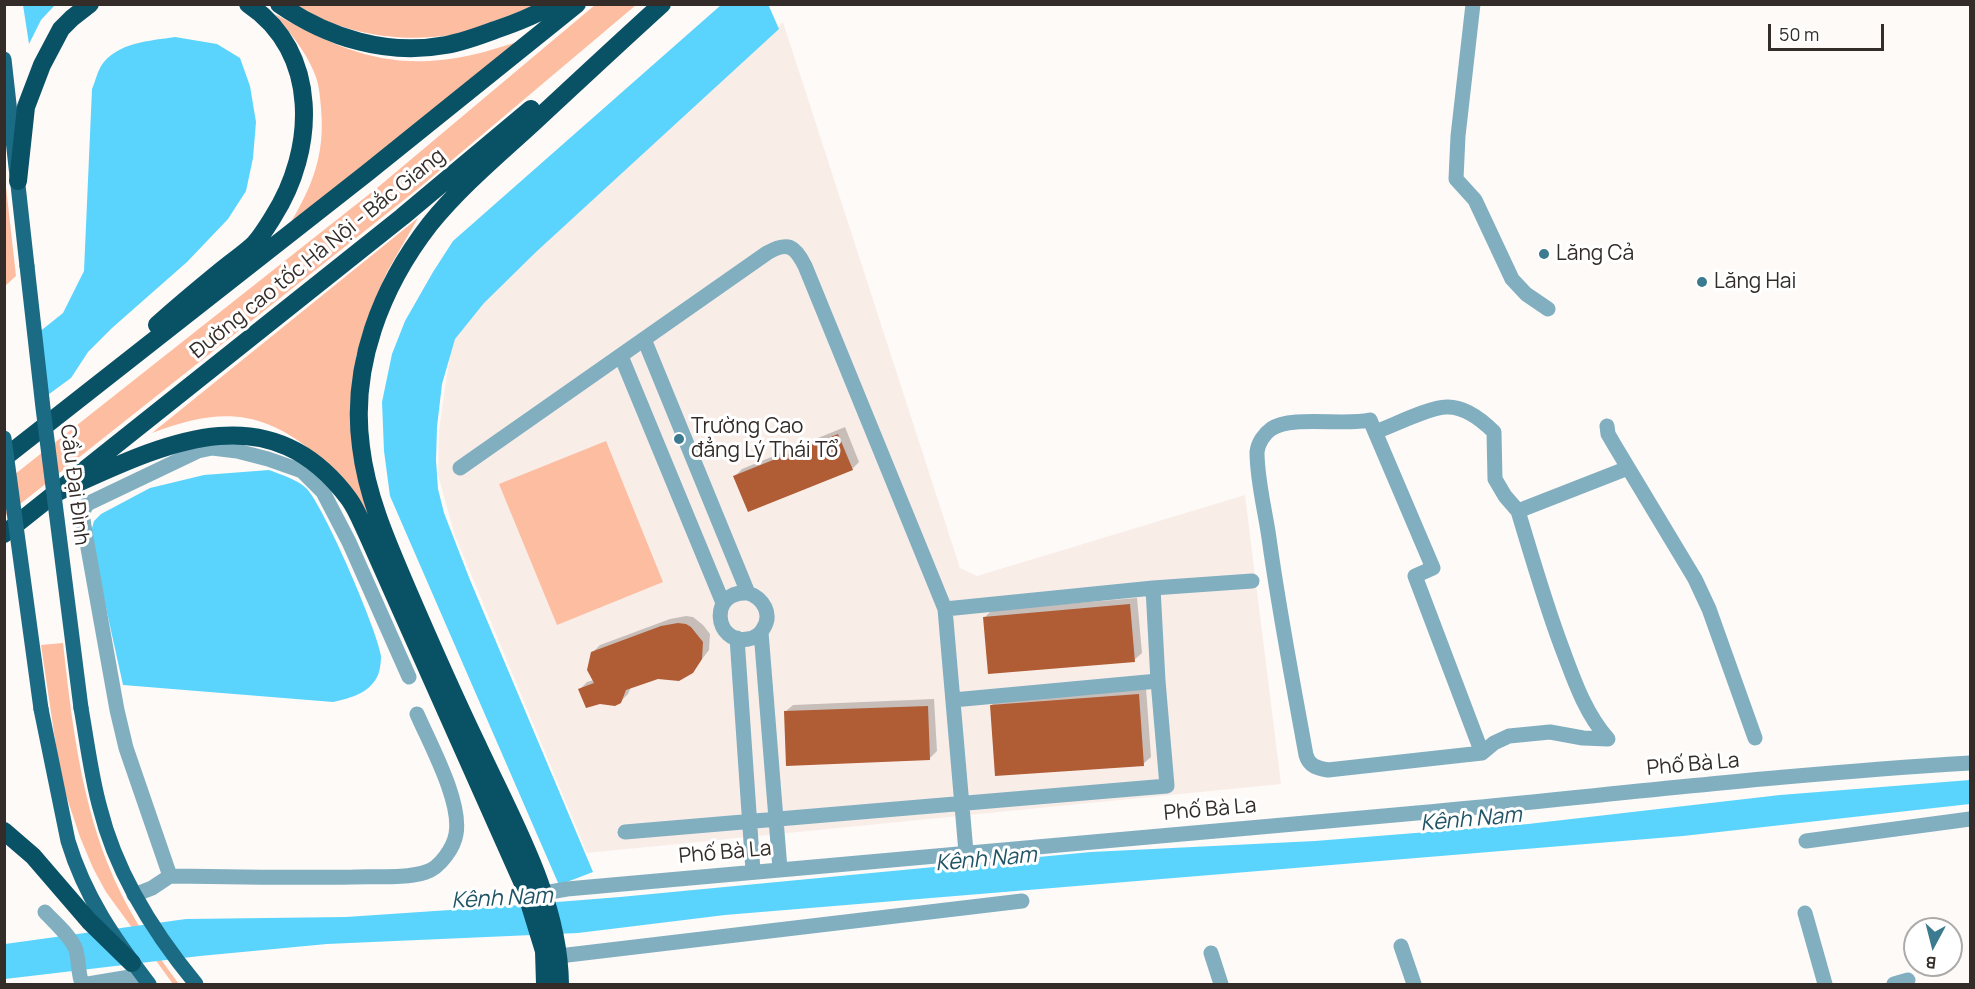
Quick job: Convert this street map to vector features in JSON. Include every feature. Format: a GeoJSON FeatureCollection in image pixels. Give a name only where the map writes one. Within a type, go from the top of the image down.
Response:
{"type":"FeatureCollection","features":[{"type":"Feature","properties":{"kind":"highway"},"geometry":{"type":"LineString","coordinates":[[18,181],[26,106],[42,64],[61,29],[90,4]]}},
{"type":"Feature","properties":{"kind":"highway"},"geometry":{"type":"LineString","coordinates":[[59,416],[178,306],[254,243],[283,201],[295,173],[303,141],[305,109],[302,89],[297,70],[280,36],[258,11],[248,4]]}},
{"type":"Feature","properties":{"kind":"highway"},"geometry":{"type":"LineString","coordinates":[[279,4],[296,16],[338,36],[370,44],[410,48],[446,45],[467,40],[529,19],[554,4]]}},
{"type":"Feature","properties":{"kind":"highway","name":"Đường cao tốc Hà Nội - Bắc Giang"},"geometry":{"type":"LineString","coordinates":[[4,457],[23,445],[577,4]]}},
{"type":"Feature","properties":{"kind":"highway","name":"Đường cao tốc Hà Nội - Bắc Giang"},"geometry":{"type":"LineString","coordinates":[[4,534],[402,217],[657,4]]}},
{"type":"Feature","properties":{"kind":"highway"},"geometry":{"type":"LineString","coordinates":[[545,984],[555,929],[544,893],[439,664],[386,540],[372,498],[361,449],[359,420],[361,383],[368,346],[379,311],[392,282],[431,223],[468,183],[662,4]]}},
{"type":"Feature","properties":{"kind":"highway"},"geometry":{"type":"LineString","coordinates":[[58,492],[130,459],[183,441],[236,434],[273,441],[289,447],[307,458],[336,484],[350,501],[368,536],[524,886],[552,954],[560,984]]}},
{"type":"Feature","properties":{"kind":"highway"},"geometry":{"type":"LineString","coordinates":[[4,831],[33,856],[96,920],[141,974]]}},
{"type":"Feature","properties":{"kind":"main road","name":"Cầu Đại Đình"},"geometry":{"type":"LineString","coordinates":[[4,59],[43,408],[81,708],[99,807],[110,841],[134,895],[196,984]]}},
{"type":"Feature","properties":{"kind":"main road"},"geometry":{"type":"LineString","coordinates":[[4,438],[41,709],[68,841],[96,920]]}},
{"type":"Feature","properties":{"kind":"street"},"geometry":{"type":"LineString","coordinates":[[1473,4],[1458,136],[1456,179],[1475,200],[1512,279],[1526,294],[1548,309]]}},
{"type":"Feature","properties":{"kind":"street"},"geometry":{"type":"LineString","coordinates":[[460,468],[767,253],[779,246],[792,248],[805,267],[945,609],[966,852]]}},
{"type":"Feature","properties":{"kind":"street"},"geometry":{"type":"LineString","coordinates":[[644,339],[748,592]]}},
{"type":"Feature","properties":{"kind":"street"},"geometry":{"type":"LineString","coordinates":[[621,356],[723,603]]}},
{"type":"Feature","properties":{"kind":"street"},"geometry":{"type":"LineString","coordinates":[[1376,432],[1445,406],[1472,414],[1494,432],[1495,479],[1518,512],[1547,607],[1578,691],[1598,727],[1608,739],[1583,738],[1550,732],[1509,736],[1482,753],[1328,770],[1314,767],[1307,760],[1282,625],[1259,472],[1258,445],[1272,428],[1290,423],[1355,423],[1370,420],[1433,568],[1415,576],[1482,753]]}},
{"type":"Feature","properties":{"kind":"street"},"geometry":{"type":"LineString","coordinates":[[1606,426],[1608,434],[1695,579],[1755,738]]}},
{"type":"Feature","properties":{"kind":"street"},"geometry":{"type":"LineString","coordinates":[[170,876],[126,748],[117,710],[82,513],[87,504],[198,452],[212,448],[237,451],[302,471],[323,492],[349,542],[410,677]]}},
{"type":"Feature","properties":{"kind":"street"},"geometry":{"type":"LineString","coordinates":[[1518,512],[1628,468]]}},
{"type":"Feature","properties":{"kind":"street"},"geometry":{"type":"LineString","coordinates":[[945,609],[1153,588],[1252,581]]}},
{"type":"Feature","properties":{"kind":"street"},"geometry":{"type":"LineString","coordinates":[[625,832],[1167,786],[1153,588]]}},
{"type":"Feature","properties":{"kind":"street"},"geometry":{"type":"LineString","coordinates":[[761,632],[750,639],[737,638],[727,633],[722,626],[720,612],[723,603],[733,594],[748,592],[755,595],[765,606],[766,622],[761,632],[780,869]]}},
{"type":"Feature","properties":{"kind":"street"},"geometry":{"type":"LineString","coordinates":[[737,638],[753,871]]}},
{"type":"Feature","properties":{"kind":"street"},"geometry":{"type":"LineString","coordinates":[[953,700],[1158,681]]}},
{"type":"Feature","properties":{"kind":"street"},"geometry":{"type":"LineString","coordinates":[[134,895],[152,888],[170,876],[327,877],[429,872],[441,863],[450,849],[456,836],[457,817],[446,781],[417,714]]}},
{"type":"Feature","properties":{"kind":"street","name":"Phố Bà La"},"geometry":{"type":"LineString","coordinates":[[544,893],[753,871],[1407,814],[1879,769],[1971,763]]}},
{"type":"Feature","properties":{"kind":"street"},"geometry":{"type":"LineString","coordinates":[[1806,841],[1971,819]]}},
{"type":"Feature","properties":{"kind":"street"},"geometry":{"type":"LineString","coordinates":[[552,954],[1022,901]]}},
{"type":"Feature","properties":{"kind":"street"},"geometry":{"type":"LineString","coordinates":[[45,912],[71,941],[82,984]]}},
{"type":"Feature","properties":{"kind":"street"},"geometry":{"type":"LineString","coordinates":[[1805,913],[1825,984]]}},
{"type":"Feature","properties":{"kind":"street"},"geometry":{"type":"LineString","coordinates":[[1401,946],[1414,984]]}},
{"type":"Feature","properties":{"kind":"street"},"geometry":{"type":"LineString","coordinates":[[1211,953],[1221,984]]}},
{"type":"Feature","properties":{"kind":"street"},"geometry":{"type":"LineString","coordinates":[[88,984],[141,974]]}},
{"type":"Feature","properties":{"kind":"shaded area"},"geometry":{"type":"Polygon","coordinates":[[[293,5],[540,5],[464,33],[414,38],[352,30],[293,5]]]}},
{"type":"Feature","properties":{"kind":"shaded area"},"geometry":{"type":"Polygon","coordinates":[[[595,5],[636,5],[419,188],[5,516],[5,482],[377,188],[595,5]]]}},
{"type":"Feature","properties":{"kind":"shaded area"},"geometry":{"type":"Polygon","coordinates":[[[275,14],[300,28],[348,49],[395,60],[447,59],[484,52],[542,34],[270,258],[309,187],[320,151],[322,130],[316,76],[301,49],[275,14]]]}},
{"type":"Feature","properties":{"kind":"shaded area","name":"Trường Cao đẳng Lý Thái Tổ"},"geometry":{"type":"Polygon","coordinates":[[[783,22],[960,568],[977,576],[1245,495],[1281,784],[587,853],[455,536],[438,475],[439,430],[451,346],[458,329],[501,280],[572,218],[783,22]]]}},
{"type":"Feature","properties":{"kind":"shaded area"},"geometry":{"type":"Polygon","coordinates":[[[4,169],[16,276],[5,286],[4,286],[4,169]]]}},
{"type":"Feature","properties":{"kind":"shaded area"},"geometry":{"type":"Polygon","coordinates":[[[418,218],[387,272],[373,304],[356,356],[376,535],[339,474],[312,451],[273,426],[235,416],[216,417],[174,425],[152,433],[418,218]]]}},
{"type":"Feature","properties":{"kind":"shaded area"},"geometry":{"type":"Polygon","coordinates":[[[606,441],[663,582],[557,625],[499,484],[606,441]]]}},
{"type":"Feature","properties":{"kind":"shaded area"},"geometry":{"type":"Polygon","coordinates":[[[63,643],[69,698],[83,782],[98,836],[107,862],[130,910],[148,941],[179,984],[173,984],[106,892],[80,837],[61,780],[41,645],[63,643]]]}},
{"type":"Feature","properties":{"kind":"water"},"geometry":{"type":"Polygon","coordinates":[[[768,4],[779,29],[536,252],[484,303],[455,339],[442,384],[436,460],[438,489],[444,513],[593,872],[559,885],[390,496],[384,451],[382,402],[392,354],[405,321],[453,241],[721,5],[768,4]]]}},
{"type":"Feature","properties":{"kind":"water"},"geometry":{"type":"Polygon","coordinates":[[[23,5],[55,5],[41,20],[29,44],[23,5]]]}},
{"type":"Feature","properties":{"kind":"water"},"geometry":{"type":"Polygon","coordinates":[[[175,37],[217,44],[240,58],[250,86],[256,122],[253,158],[246,191],[228,219],[187,262],[88,352],[71,378],[26,411],[18,349],[63,313],[84,271],[92,89],[98,72],[108,58],[125,47],[175,37]]]}},
{"type":"Feature","properties":{"kind":"water"},"geometry":{"type":"Polygon","coordinates":[[[269,470],[306,488],[324,518],[349,569],[378,643],[381,661],[375,681],[359,694],[333,702],[123,685],[90,535],[94,521],[101,514],[150,488],[204,475],[269,470]]]}},
{"type":"Feature","properties":{"kind":"water","name":"Kênh Nam"},"geometry":{"type":"Polygon","coordinates":[[[1970,780],[1970,804],[1683,836],[725,915],[578,933],[327,944],[5,979],[5,944],[186,919],[346,917],[494,907],[1091,852],[1315,841],[1528,824],[1780,795],[1970,780]]]}},
{"type":"Feature","properties":{"kind":"pier"},"geometry":{"type":"Polygon","coordinates":[[[40,328],[48,399],[26,414],[23,411],[15,348],[40,328]]]}},
{"type":"Feature","properties":{"kind":"building"},"geometry":{"type":"Polygon","coordinates":[[[838,434],[853,470],[748,512],[733,476],[838,434]]]}},
{"type":"Feature","properties":{"kind":"building"},"geometry":{"type":"Polygon","coordinates":[[[1130,604],[1135,662],[988,674],[983,617],[1130,604]]]}},
{"type":"Feature","properties":{"kind":"building"},"geometry":{"type":"Polygon","coordinates":[[[678,623],[691,627],[703,642],[702,659],[693,673],[679,681],[658,679],[626,690],[621,703],[615,706],[600,704],[586,708],[578,689],[594,683],[587,670],[591,652],[661,626],[678,623]]]}},
{"type":"Feature","properties":{"kind":"building"},"geometry":{"type":"Polygon","coordinates":[[[1139,694],[1144,766],[995,776],[990,705],[1139,694]]]}},
{"type":"Feature","properties":{"kind":"building"},"geometry":{"type":"Polygon","coordinates":[[[928,706],[930,760],[786,766],[784,711],[928,706]]]}},
{"type":"Feature","properties":{"kind":"place","name":"Lăng Cả"},"geometry":{"type":"Point","coordinates":[1544,254]}},
{"type":"Feature","properties":{"kind":"place","name":"Lăng Hai"},"geometry":{"type":"Point","coordinates":[1702,282]}},
{"type":"Feature","properties":{"kind":"place","name":"Trường Cao đẳng Lý Thái Tổ"},"geometry":{"type":"Point","coordinates":[679,439]}}]}
